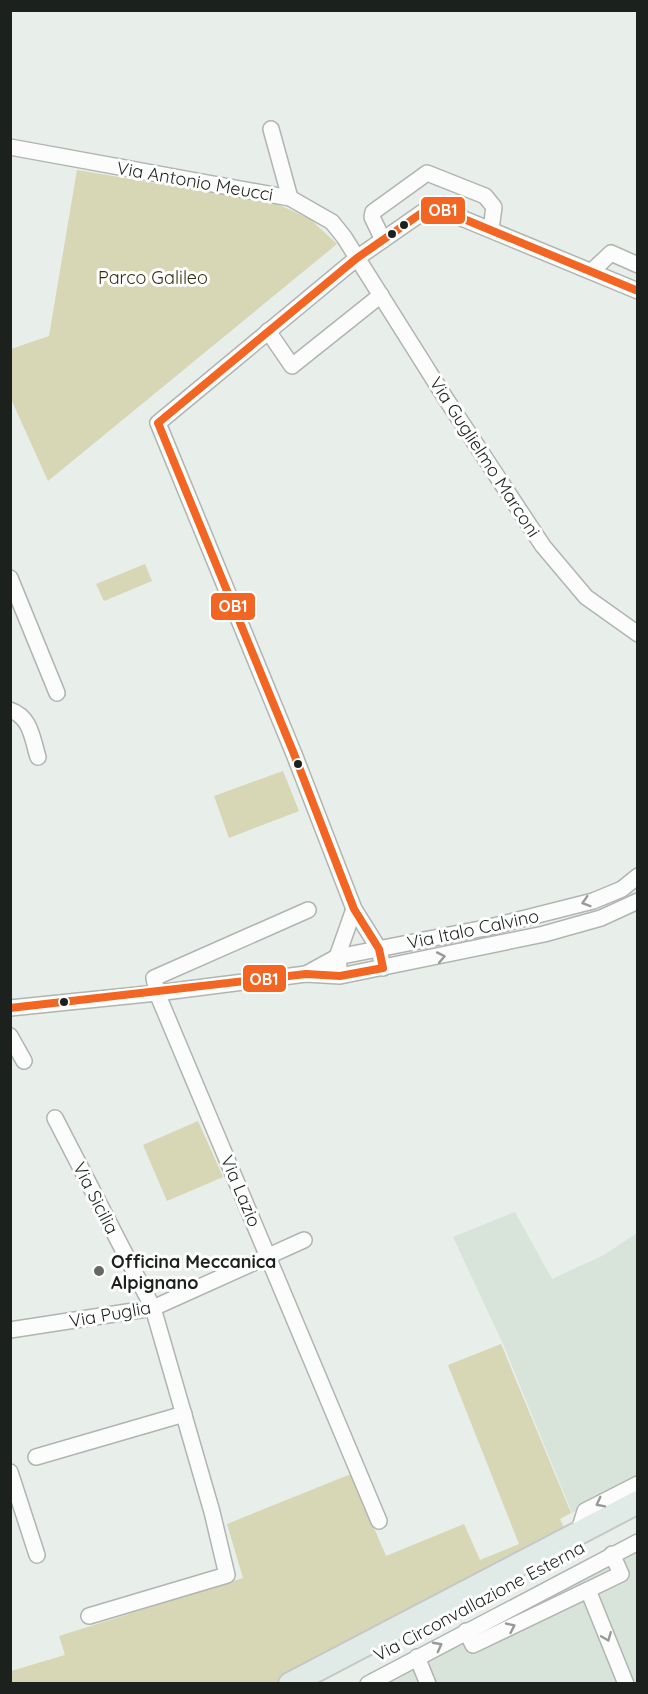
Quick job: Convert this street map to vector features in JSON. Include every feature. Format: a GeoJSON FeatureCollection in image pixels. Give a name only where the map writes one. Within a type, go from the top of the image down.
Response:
{"type":"FeatureCollection","features":[{"type":"Feature","properties":{"kind":"main road","name":"Via Circonvallazione Esterna"},"geometry":{"type":"LineString","coordinates":[[290,1683],[638,1502]]}},
{"type":"Feature","properties":{"kind":"main road","name":"Via Circonvallazione Esterna"},"geometry":{"type":"LineString","coordinates":[[320,1683],[638,1518]]}},
{"type":"Feature","properties":{"kind":"street"},"geometry":{"type":"LineString","coordinates":[[271,129],[290,198]]}},
{"type":"Feature","properties":{"kind":"street","name":"Via Antonio Meucci"},"geometry":{"type":"LineString","coordinates":[[10,147],[290,198],[332,222],[357,258]]}},
{"type":"Feature","properties":{"kind":"street"},"geometry":{"type":"LineString","coordinates":[[383,240],[372,218],[373,212],[427,173],[485,196],[494,207],[491,229]]}},
{"type":"Feature","properties":{"kind":"street"},"geometry":{"type":"LineString","coordinates":[[384,968],[378,949],[354,909],[290,744],[158,423],[357,258],[423,212],[433,209],[442,210],[491,229],[638,291]]}},
{"type":"Feature","properties":{"kind":"street"},"geometry":{"type":"LineString","coordinates":[[592,272],[611,254],[638,265]]}},
{"type":"Feature","properties":{"kind":"street","name":"Via Guglielmo Marconi"},"geometry":{"type":"LineString","coordinates":[[357,258],[543,546],[586,597],[638,634]]}},
{"type":"Feature","properties":{"kind":"street"},"geometry":{"type":"LineString","coordinates":[[268,331],[292,366],[381,295]]}},
{"type":"Feature","properties":{"kind":"street"},"geometry":{"type":"LineString","coordinates":[[10,578],[57,693]]}},
{"type":"Feature","properties":{"kind":"street"},"geometry":{"type":"LineString","coordinates":[[10,710],[19,713],[28,722],[38,757]]}},
{"type":"Feature","properties":{"kind":"street","name":"Via Italo Calvino"},"geometry":{"type":"LineString","coordinates":[[306,974],[337,957],[490,927],[593,901],[622,889],[638,876]]}},
{"type":"Feature","properties":{"kind":"street","name":"Via Italo Calvino"},"geometry":{"type":"LineString","coordinates":[[10,1008],[157,993],[306,974],[340,976],[544,934],[601,918],[638,902]]}},
{"type":"Feature","properties":{"kind":"street"},"geometry":{"type":"LineString","coordinates":[[340,976],[337,957],[354,909]]}},
{"type":"Feature","properties":{"kind":"street"},"geometry":{"type":"LineString","coordinates":[[157,993],[154,978],[308,910]]}},
{"type":"Feature","properties":{"kind":"street","name":"Via Lazio"},"geometry":{"type":"LineString","coordinates":[[157,993],[379,1521]]}},
{"type":"Feature","properties":{"kind":"street"},"geometry":{"type":"LineString","coordinates":[[10,1036],[24,1061]]}},
{"type":"Feature","properties":{"kind":"street","name":"Via Sicilia"},"geometry":{"type":"LineString","coordinates":[[55,1118],[153,1308],[227,1575],[89,1616]]}},
{"type":"Feature","properties":{"kind":"street","name":"Via Puglia"},"geometry":{"type":"LineString","coordinates":[[10,1330],[153,1308],[304,1240]]}},
{"type":"Feature","properties":{"kind":"street"},"geometry":{"type":"LineString","coordinates":[[36,1457],[184,1414]]}},
{"type":"Feature","properties":{"kind":"street"},"geometry":{"type":"LineString","coordinates":[[10,1472],[37,1555]]}},
{"type":"Feature","properties":{"kind":"street","name":"Via Circonvallazione Esterna"},"geometry":{"type":"LineString","coordinates":[[578,1534],[585,1511],[638,1484]]}},
{"type":"Feature","properties":{"kind":"street","name":"Via Circonvallazione Esterna"},"geometry":{"type":"LineString","coordinates":[[368,1683],[638,1542]]}},
{"type":"Feature","properties":{"kind":"street","name":"Via Circonvallazione Esterna"},"geometry":{"type":"LineString","coordinates":[[466,1631],[472,1645],[621,1574],[612,1554]]}},
{"type":"Feature","properties":{"kind":"street"},"geometry":{"type":"LineString","coordinates":[[588,1590],[626,1683]]}},
{"type":"Feature","properties":{"kind":"street"},"geometry":{"type":"LineString","coordinates":[[417,1657],[428,1683]]}},
{"type":"Feature","properties":{"kind":"shaded area"},"geometry":{"type":"Polygon","coordinates":[[[515,1212],[552,1279],[604,1255],[637,1233],[637,1479],[572,1513],[503,1344],[453,1237],[515,1212]]]}},
{"type":"Feature","properties":{"kind":"shaded area"},"geometry":{"type":"Polygon","coordinates":[[[637,1549],[637,1683],[382,1684],[637,1549]]]}},
{"type":"Feature","properties":{"kind":"green space","name":"Parco Galileo"},"geometry":{"type":"Polygon","coordinates":[[[77,170],[275,203],[310,219],[337,244],[48,481],[11,399],[11,349],[49,336],[77,170]]]}},
{"type":"Feature","properties":{"kind":"green space"},"geometry":{"type":"Polygon","coordinates":[[[145,564],[152,581],[104,601],[96,584],[145,564]]]}},
{"type":"Feature","properties":{"kind":"green space"},"geometry":{"type":"Polygon","coordinates":[[[283,771],[299,811],[229,838],[214,796],[283,771]]]}},
{"type":"Feature","properties":{"kind":"green space"},"geometry":{"type":"Polygon","coordinates":[[[198,1121],[223,1177],[167,1201],[143,1145],[198,1121]]]}},
{"type":"Feature","properties":{"kind":"green space"},"geometry":{"type":"Polygon","coordinates":[[[501,1344],[571,1513],[560,1519],[566,1532],[277,1683],[11,1684],[11,1671],[65,1655],[59,1636],[243,1578],[227,1524],[351,1474],[386,1556],[464,1524],[480,1560],[519,1544],[448,1365],[501,1344]]]}},
{"type":"Feature","properties":{"kind":"transit line","name":"OB1"},"geometry":{"type":"LineString","coordinates":[[10,1008],[306,974],[340,976],[383,968],[379,949],[354,909],[294,754],[158,423],[357,258],[423,212],[442,210],[638,291]]}},
{"type":"Feature","properties":{"kind":"place","name":"Officina Meccanica Alpignano"},"geometry":{"type":"Point","coordinates":[99,1271]}}]}
